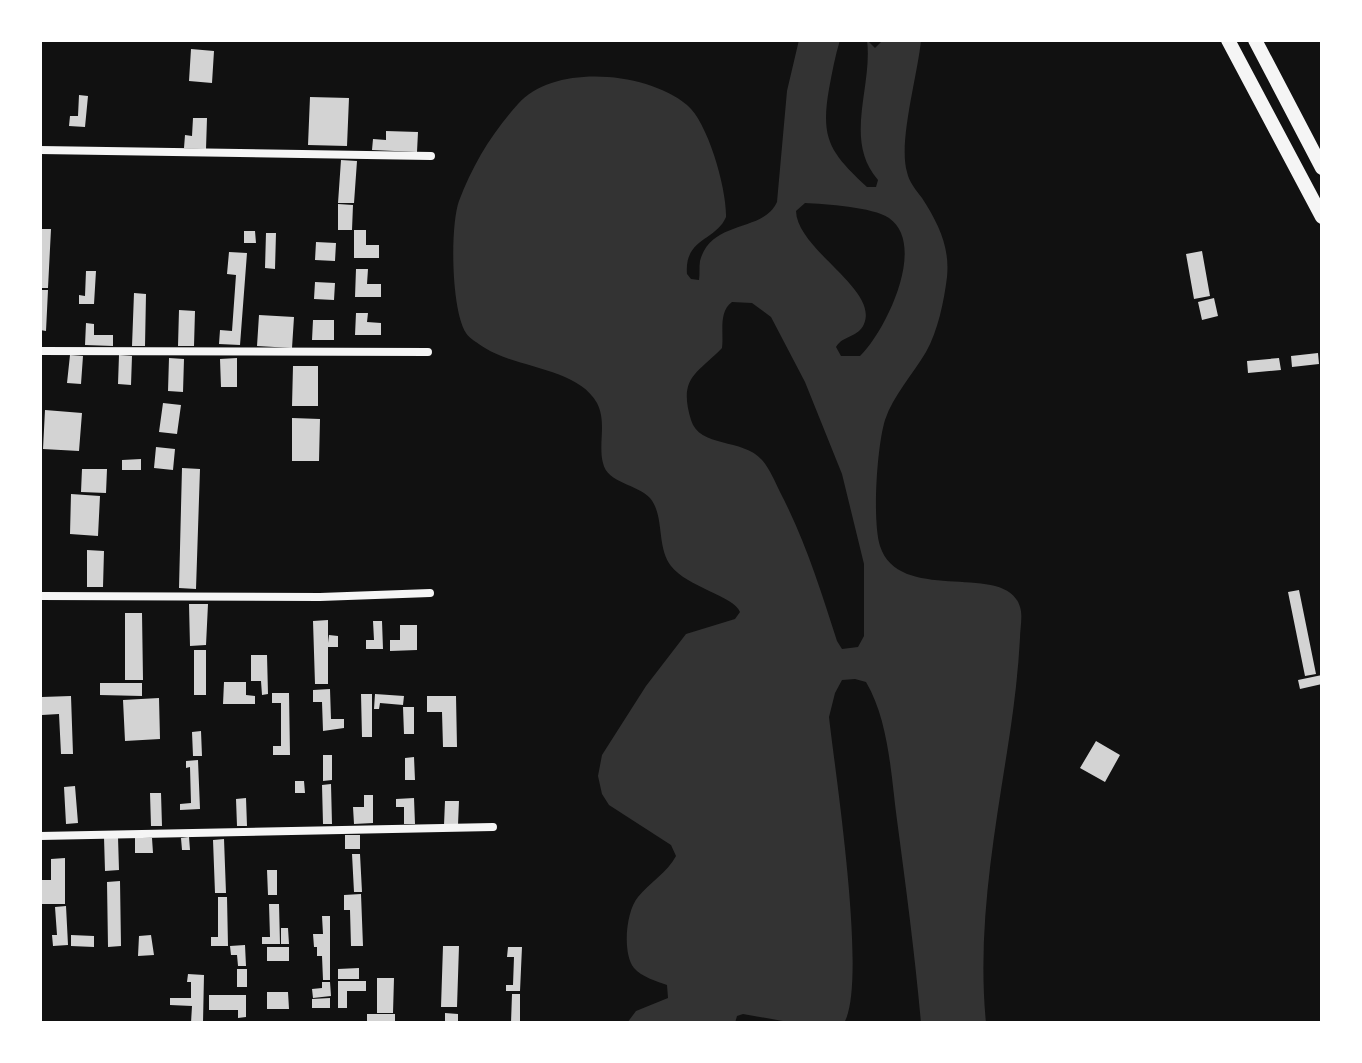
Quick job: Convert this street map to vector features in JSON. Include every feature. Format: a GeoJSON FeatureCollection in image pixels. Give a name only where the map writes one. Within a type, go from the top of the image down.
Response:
{"type":"FeatureCollection","features":[{"type":"Feature","properties":{"kind":"highway"},"geometry":{"type":"LineString","coordinates":[[1228,40],[1322,217]]}},
{"type":"Feature","properties":{"kind":"highway"},"geometry":{"type":"LineString","coordinates":[[1255,40],[1322,168]]}},
{"type":"Feature","properties":{"kind":"street"},"geometry":{"type":"LineString","coordinates":[[40,150],[431,156]]}},
{"type":"Feature","properties":{"kind":"street"},"geometry":{"type":"LineString","coordinates":[[40,351],[428,352]]}},
{"type":"Feature","properties":{"kind":"street"},"geometry":{"type":"LineString","coordinates":[[40,596],[320,597],[430,593]]}},
{"type":"Feature","properties":{"kind":"street"},"geometry":{"type":"LineString","coordinates":[[40,836],[493,827]]}},
{"type":"Feature","properties":{"kind":"shaded area"},"geometry":{"type":"Polygon","coordinates":[[[799,40],[840,40],[827,106],[828,133],[831,144],[845,165],[867,187],[876,187],[878,180],[862,148],[867,40],[875,48],[883,40],[921,40],[907,126],[905,159],[909,179],[942,235],[947,255],[947,277],[940,316],[930,344],[885,420],[878,464],[876,519],[880,546],[891,564],[908,574],[929,579],[995,586],[1011,593],[1021,611],[1015,695],[985,921],[986,1023],[921,1023],[888,749],[874,697],[866,682],[855,679],[842,680],[829,717],[851,923],[853,966],[850,1001],[844,1023],[794,1023],[743,1014],[737,1016],[735,1023],[627,1023],[636,1011],[668,998],[667,985],[634,968],[628,953],[627,932],[634,903],[676,856],[671,845],[609,805],[602,794],[598,776],[602,755],[646,686],[686,634],[735,619],[740,612],[729,601],[688,580],[671,566],[666,558],[655,505],[644,493],[616,479],[606,470],[602,456],[600,410],[588,391],[561,375],[485,348],[466,333],[457,306],[453,248],[459,201],[470,174],[500,126],[518,104],[534,91],[554,82],[577,78],[626,79],[670,94],[695,114],[715,157],[726,217],[690,253],[687,274],[691,279],[699,280],[700,261],[715,238],[761,218],[777,202],[787,91],[799,40]],[[805,203],[796,211],[800,226],[860,297],[865,311],[864,324],[836,347],[841,356],[860,356],[881,328],[898,288],[904,267],[900,231],[889,218],[872,211],[805,203]],[[732,302],[723,317],[722,348],[698,371],[689,385],[687,394],[691,420],[703,435],[744,448],[765,464],[805,547],[837,641],[842,649],[858,647],[864,636],[864,564],[842,474],[805,382],[771,317],[752,303],[732,302]]]}},
{"type":"Feature","properties":{"kind":"building"},"geometry":{"type":"Polygon","coordinates":[[[191,49],[214,51],[212,83],[189,81],[191,49]]]}},
{"type":"Feature","properties":{"kind":"building"},"geometry":{"type":"Polygon","coordinates":[[[79,95],[88,96],[85,127],[69,126],[70,116],[78,116],[79,95]]]}},
{"type":"Feature","properties":{"kind":"building"},"geometry":{"type":"Polygon","coordinates":[[[310,97],[349,98],[347,146],[308,145],[310,97]]]}},
{"type":"Feature","properties":{"kind":"building"},"geometry":{"type":"Polygon","coordinates":[[[193,118],[207,118],[206,149],[184,148],[185,135],[192,136],[193,118]]]}},
{"type":"Feature","properties":{"kind":"building"},"geometry":{"type":"Polygon","coordinates":[[[386,131],[418,132],[417,152],[372,150],[373,139],[386,140],[386,131]]]}},
{"type":"Feature","properties":{"kind":"building"},"geometry":{"type":"Polygon","coordinates":[[[341,160],[357,161],[354,203],[338,203],[341,160]]]}},
{"type":"Feature","properties":{"kind":"building"},"geometry":{"type":"Polygon","coordinates":[[[338,204],[353,205],[352,230],[338,230],[338,204]]]}},
{"type":"Feature","properties":{"kind":"building"},"geometry":{"type":"Polygon","coordinates":[[[40,229],[51,229],[48,288],[40,288],[40,229]]]}},
{"type":"Feature","properties":{"kind":"building"},"geometry":{"type":"Polygon","coordinates":[[[354,230],[366,230],[366,245],[379,245],[379,258],[354,258],[354,230]]]}},
{"type":"Feature","properties":{"kind":"building"},"geometry":{"type":"Polygon","coordinates":[[[244,231],[255,231],[256,243],[244,243],[244,231]]]}},
{"type":"Feature","properties":{"kind":"building"},"geometry":{"type":"Polygon","coordinates":[[[266,233],[276,233],[275,269],[265,268],[266,233]]]}},
{"type":"Feature","properties":{"kind":"building"},"geometry":{"type":"Polygon","coordinates":[[[316,242],[336,243],[335,261],[315,260],[316,242]]]}},
{"type":"Feature","properties":{"kind":"building"},"geometry":{"type":"Polygon","coordinates":[[[1202,251],[1210,296],[1194,299],[1186,254],[1202,251]]]}},
{"type":"Feature","properties":{"kind":"building"},"geometry":{"type":"Polygon","coordinates":[[[229,252],[247,253],[240,345],[219,344],[220,330],[232,331],[236,275],[227,274],[229,252]]]}},
{"type":"Feature","properties":{"kind":"building"},"geometry":{"type":"Polygon","coordinates":[[[356,269],[368,269],[367,284],[381,284],[381,297],[355,297],[356,269]]]}},
{"type":"Feature","properties":{"kind":"building"},"geometry":{"type":"Polygon","coordinates":[[[86,271],[96,271],[94,304],[79,304],[79,295],[85,296],[86,271]]]}},
{"type":"Feature","properties":{"kind":"building"},"geometry":{"type":"Polygon","coordinates":[[[315,282],[335,283],[334,300],[314,299],[315,282]]]}},
{"type":"Feature","properties":{"kind":"building"},"geometry":{"type":"Polygon","coordinates":[[[40,290],[48,290],[46,331],[40,330],[40,290]]]}},
{"type":"Feature","properties":{"kind":"building"},"geometry":{"type":"Polygon","coordinates":[[[134,293],[146,294],[145,346],[132,346],[134,293]]]}},
{"type":"Feature","properties":{"kind":"building"},"geometry":{"type":"Polygon","coordinates":[[[1214,298],[1218,316],[1202,320],[1198,302],[1214,298]]]}},
{"type":"Feature","properties":{"kind":"building"},"geometry":{"type":"Polygon","coordinates":[[[179,310],[195,311],[194,346],[178,346],[179,310]]]}},
{"type":"Feature","properties":{"kind":"building"},"geometry":{"type":"Polygon","coordinates":[[[356,313],[368,313],[367,322],[381,323],[381,335],[355,335],[356,313]]]}},
{"type":"Feature","properties":{"kind":"building"},"geometry":{"type":"Polygon","coordinates":[[[259,315],[294,317],[292,348],[257,346],[259,315]]]}},
{"type":"Feature","properties":{"kind":"building"},"geometry":{"type":"Polygon","coordinates":[[[313,320],[334,320],[334,340],[312,340],[313,320]]]}},
{"type":"Feature","properties":{"kind":"building"},"geometry":{"type":"Polygon","coordinates":[[[86,323],[94,324],[94,335],[113,335],[113,346],[85,345],[86,323]]]}},
{"type":"Feature","properties":{"kind":"building"},"geometry":{"type":"Polygon","coordinates":[[[1318,353],[1319,364],[1292,367],[1291,356],[1318,353]]]}},
{"type":"Feature","properties":{"kind":"building"},"geometry":{"type":"Polygon","coordinates":[[[70,355],[83,356],[81,384],[67,383],[70,355]]]}},
{"type":"Feature","properties":{"kind":"building"},"geometry":{"type":"Polygon","coordinates":[[[119,355],[132,356],[131,385],[118,384],[119,355]]]}},
{"type":"Feature","properties":{"kind":"building"},"geometry":{"type":"Polygon","coordinates":[[[169,358],[184,359],[183,392],[168,391],[169,358]]]}},
{"type":"Feature","properties":{"kind":"building"},"geometry":{"type":"Polygon","coordinates":[[[237,358],[237,387],[221,387],[220,359],[237,358]]]}},
{"type":"Feature","properties":{"kind":"building"},"geometry":{"type":"Polygon","coordinates":[[[1279,358],[1281,370],[1248,373],[1247,361],[1279,358]]]}},
{"type":"Feature","properties":{"kind":"building"},"geometry":{"type":"Polygon","coordinates":[[[293,366],[318,366],[318,406],[292,406],[293,366]]]}},
{"type":"Feature","properties":{"kind":"building"},"geometry":{"type":"Polygon","coordinates":[[[163,403],[181,405],[177,434],[159,432],[163,403]]]}},
{"type":"Feature","properties":{"kind":"building"},"geometry":{"type":"Polygon","coordinates":[[[45,410],[82,413],[79,451],[43,449],[45,410]]]}},
{"type":"Feature","properties":{"kind":"building"},"geometry":{"type":"Polygon","coordinates":[[[292,418],[320,419],[319,461],[292,461],[292,418]]]}},
{"type":"Feature","properties":{"kind":"building"},"geometry":{"type":"Polygon","coordinates":[[[156,447],[175,449],[173,470],[154,468],[156,447]]]}},
{"type":"Feature","properties":{"kind":"building"},"geometry":{"type":"Polygon","coordinates":[[[141,459],[141,470],[122,470],[122,460],[141,459]]]}},
{"type":"Feature","properties":{"kind":"building"},"geometry":{"type":"Polygon","coordinates":[[[182,468],[200,469],[196,589],[179,588],[182,468]]]}},
{"type":"Feature","properties":{"kind":"building"},"geometry":{"type":"Polygon","coordinates":[[[82,469],[107,469],[106,493],[81,492],[82,469]]]}},
{"type":"Feature","properties":{"kind":"building"},"geometry":{"type":"Polygon","coordinates":[[[71,494],[100,496],[98,536],[70,534],[71,494]]]}},
{"type":"Feature","properties":{"kind":"building"},"geometry":{"type":"Polygon","coordinates":[[[87,550],[104,551],[103,587],[87,587],[87,550]]]}},
{"type":"Feature","properties":{"kind":"building"},"geometry":{"type":"Polygon","coordinates":[[[1299,590],[1316,674],[1305,676],[1288,592],[1299,590]]]}},
{"type":"Feature","properties":{"kind":"building"},"geometry":{"type":"Polygon","coordinates":[[[189,604],[208,604],[206,645],[190,646],[189,604]]]}},
{"type":"Feature","properties":{"kind":"building"},"geometry":{"type":"Polygon","coordinates":[[[125,613],[142,613],[143,680],[125,680],[125,613]]]}},
{"type":"Feature","properties":{"kind":"building"},"geometry":{"type":"Polygon","coordinates":[[[328,620],[328,643],[329,635],[338,636],[338,647],[328,647],[328,684],[315,684],[313,621],[328,620]]]}},
{"type":"Feature","properties":{"kind":"building"},"geometry":{"type":"Polygon","coordinates":[[[373,621],[382,621],[383,649],[366,649],[366,640],[374,640],[373,621]]]}},
{"type":"Feature","properties":{"kind":"building"},"geometry":{"type":"Polygon","coordinates":[[[400,625],[417,625],[417,650],[390,651],[390,640],[400,640],[400,625]]]}},
{"type":"Feature","properties":{"kind":"building"},"geometry":{"type":"Polygon","coordinates":[[[194,650],[206,650],[206,695],[194,695],[194,650]]]}},
{"type":"Feature","properties":{"kind":"building"},"geometry":{"type":"Polygon","coordinates":[[[251,655],[267,655],[268,694],[262,695],[261,681],[251,681],[251,655]]]}},
{"type":"Feature","properties":{"kind":"building"},"geometry":{"type":"Polygon","coordinates":[[[1322,675],[1322,684],[1300,689],[1298,680],[1322,675]]]}},
{"type":"Feature","properties":{"kind":"building"},"geometry":{"type":"Polygon","coordinates":[[[224,682],[246,682],[246,695],[255,696],[255,704],[223,704],[224,682]]]}},
{"type":"Feature","properties":{"kind":"building"},"geometry":{"type":"Polygon","coordinates":[[[100,683],[142,683],[142,696],[100,695],[100,683]]]}},
{"type":"Feature","properties":{"kind":"building"},"geometry":{"type":"Polygon","coordinates":[[[330,689],[331,719],[344,719],[344,728],[323,731],[322,702],[313,702],[313,690],[330,689]]]}},
{"type":"Feature","properties":{"kind":"building"},"geometry":{"type":"Polygon","coordinates":[[[272,693],[289,693],[290,755],[273,755],[273,746],[281,746],[281,703],[272,703],[272,693]]]}},
{"type":"Feature","properties":{"kind":"building"},"geometry":{"type":"Polygon","coordinates":[[[361,694],[372,694],[372,737],[362,737],[361,694]]]}},
{"type":"Feature","properties":{"kind":"building"},"geometry":{"type":"Polygon","coordinates":[[[375,694],[404,696],[403,705],[380,703],[379,709],[374,709],[375,694]]]}},
{"type":"Feature","properties":{"kind":"building"},"geometry":{"type":"Polygon","coordinates":[[[71,696],[73,754],[61,754],[59,714],[42,715],[42,697],[71,696]]]}},
{"type":"Feature","properties":{"kind":"building"},"geometry":{"type":"Polygon","coordinates":[[[427,696],[456,696],[457,747],[443,747],[442,712],[427,712],[427,696]]]}},
{"type":"Feature","properties":{"kind":"building"},"geometry":{"type":"Polygon","coordinates":[[[159,698],[160,739],[125,741],[123,700],[159,698]]]}},
{"type":"Feature","properties":{"kind":"building"},"geometry":{"type":"Polygon","coordinates":[[[403,707],[414,707],[414,734],[404,734],[403,707]]]}},
{"type":"Feature","properties":{"kind":"building"},"geometry":{"type":"Polygon","coordinates":[[[201,731],[202,756],[193,756],[192,732],[201,731]]]}},
{"type":"Feature","properties":{"kind":"building"},"geometry":{"type":"Polygon","coordinates":[[[1096,741],[1120,755],[1105,782],[1080,768],[1096,741]]]}},
{"type":"Feature","properties":{"kind":"building"},"geometry":{"type":"Polygon","coordinates":[[[323,755],[332,755],[332,780],[323,781],[323,755]]]}},
{"type":"Feature","properties":{"kind":"building"},"geometry":{"type":"Polygon","coordinates":[[[414,757],[415,780],[405,780],[405,758],[414,757]]]}},
{"type":"Feature","properties":{"kind":"building"},"geometry":{"type":"Polygon","coordinates":[[[198,760],[200,809],[180,810],[180,804],[191,803],[190,767],[186,768],[186,761],[198,760]]]}},
{"type":"Feature","properties":{"kind":"building"},"geometry":{"type":"Polygon","coordinates":[[[295,781],[304,781],[305,793],[295,793],[295,781]]]}},
{"type":"Feature","properties":{"kind":"building"},"geometry":{"type":"Polygon","coordinates":[[[331,784],[332,824],[323,824],[322,785],[331,784]]]}},
{"type":"Feature","properties":{"kind":"building"},"geometry":{"type":"Polygon","coordinates":[[[75,786],[78,823],[66,824],[64,787],[75,786]]]}},
{"type":"Feature","properties":{"kind":"building"},"geometry":{"type":"Polygon","coordinates":[[[150,793],[161,793],[162,826],[151,826],[150,793]]]}},
{"type":"Feature","properties":{"kind":"building"},"geometry":{"type":"Polygon","coordinates":[[[364,795],[373,795],[373,823],[354,824],[353,807],[364,807],[364,795]]]}},
{"type":"Feature","properties":{"kind":"building"},"geometry":{"type":"Polygon","coordinates":[[[246,798],[247,826],[237,826],[236,799],[246,798]]]}},
{"type":"Feature","properties":{"kind":"building"},"geometry":{"type":"Polygon","coordinates":[[[414,798],[415,824],[404,824],[404,807],[396,807],[396,799],[414,798]]]}},
{"type":"Feature","properties":{"kind":"building"},"geometry":{"type":"Polygon","coordinates":[[[445,801],[459,801],[458,825],[444,825],[445,801]]]}},
{"type":"Feature","properties":{"kind":"building"},"geometry":{"type":"Polygon","coordinates":[[[345,835],[360,835],[360,849],[345,849],[345,835]]]}},
{"type":"Feature","properties":{"kind":"building"},"geometry":{"type":"Polygon","coordinates":[[[104,837],[118,837],[119,870],[105,871],[104,837]]]}},
{"type":"Feature","properties":{"kind":"building"},"geometry":{"type":"Polygon","coordinates":[[[189,837],[190,850],[182,850],[181,838],[189,837]]]}},
{"type":"Feature","properties":{"kind":"building"},"geometry":{"type":"Polygon","coordinates":[[[135,838],[152,838],[153,853],[135,853],[135,838]]]}},
{"type":"Feature","properties":{"kind":"building"},"geometry":{"type":"Polygon","coordinates":[[[224,839],[226,893],[215,893],[213,840],[224,839]]]}},
{"type":"Feature","properties":{"kind":"building"},"geometry":{"type":"Polygon","coordinates":[[[352,854],[360,854],[362,892],[354,892],[352,854]]]}},
{"type":"Feature","properties":{"kind":"building"},"geometry":{"type":"Polygon","coordinates":[[[65,858],[65,904],[40,904],[40,880],[51,880],[51,859],[65,858]]]}},
{"type":"Feature","properties":{"kind":"building"},"geometry":{"type":"Polygon","coordinates":[[[267,870],[277,870],[277,895],[268,895],[267,870]]]}},
{"type":"Feature","properties":{"kind":"building"},"geometry":{"type":"Polygon","coordinates":[[[120,881],[121,946],[108,947],[107,882],[120,881]]]}},
{"type":"Feature","properties":{"kind":"building"},"geometry":{"type":"Polygon","coordinates":[[[361,894],[363,946],[351,946],[350,910],[344,910],[344,895],[361,894]]]}},
{"type":"Feature","properties":{"kind":"building"},"geometry":{"type":"Polygon","coordinates":[[[218,897],[227,897],[228,946],[211,946],[211,937],[218,937],[218,897]]]}},
{"type":"Feature","properties":{"kind":"building"},"geometry":{"type":"Polygon","coordinates":[[[269,904],[279,904],[280,944],[262,944],[262,937],[270,937],[269,904]]]}},
{"type":"Feature","properties":{"kind":"building"},"geometry":{"type":"Polygon","coordinates":[[[66,906],[68,945],[53,946],[52,935],[57,935],[55,907],[66,906]]]}},
{"type":"Feature","properties":{"kind":"building"},"geometry":{"type":"Polygon","coordinates":[[[322,916],[330,916],[330,980],[323,980],[322,956],[317,956],[317,947],[314,947],[313,934],[323,934],[322,916]]]}},
{"type":"Feature","properties":{"kind":"building"},"geometry":{"type":"Polygon","coordinates":[[[281,928],[288,928],[289,944],[281,944],[281,928]]]}},
{"type":"Feature","properties":{"kind":"building"},"geometry":{"type":"Polygon","coordinates":[[[71,935],[94,936],[94,947],[71,946],[71,935]]]}},
{"type":"Feature","properties":{"kind":"building"},"geometry":{"type":"Polygon","coordinates":[[[151,935],[154,955],[138,956],[139,936],[151,935]]]}},
{"type":"Feature","properties":{"kind":"building"},"geometry":{"type":"Polygon","coordinates":[[[245,945],[246,966],[238,966],[237,955],[231,955],[230,946],[245,945]]]}},
{"type":"Feature","properties":{"kind":"building"},"geometry":{"type":"Polygon","coordinates":[[[443,946],[459,946],[457,1007],[441,1007],[443,946]]]}},
{"type":"Feature","properties":{"kind":"building"},"geometry":{"type":"Polygon","coordinates":[[[267,947],[289,947],[289,961],[267,961],[267,947]]]}},
{"type":"Feature","properties":{"kind":"building"},"geometry":{"type":"Polygon","coordinates":[[[508,947],[522,947],[520,991],[506,991],[506,985],[513,985],[514,957],[507,957],[508,947]]]}},
{"type":"Feature","properties":{"kind":"building"},"geometry":{"type":"Polygon","coordinates":[[[359,968],[359,979],[338,979],[338,969],[359,968]]]}},
{"type":"Feature","properties":{"kind":"building"},"geometry":{"type":"Polygon","coordinates":[[[237,969],[247,969],[247,987],[237,987],[237,969]]]}},
{"type":"Feature","properties":{"kind":"building"},"geometry":{"type":"Polygon","coordinates":[[[188,974],[204,975],[203,1023],[191,1023],[192,1006],[170,1005],[170,998],[191,998],[188,974]]]}},
{"type":"Feature","properties":{"kind":"building"},"geometry":{"type":"Polygon","coordinates":[[[377,978],[394,978],[393,1013],[377,1013],[377,978]]]}},
{"type":"Feature","properties":{"kind":"building"},"geometry":{"type":"Polygon","coordinates":[[[338,981],[366,981],[366,991],[347,991],[347,1008],[338,1008],[338,981]]]}},
{"type":"Feature","properties":{"kind":"building"},"geometry":{"type":"Polygon","coordinates":[[[322,982],[330,982],[331,996],[313,998],[312,989],[322,988],[322,982]]]}},
{"type":"Feature","properties":{"kind":"building"},"geometry":{"type":"Polygon","coordinates":[[[267,992],[288,992],[289,1009],[267,1009],[267,992]]]}},
{"type":"Feature","properties":{"kind":"building"},"geometry":{"type":"Polygon","coordinates":[[[512,994],[520,994],[520,1023],[511,1023],[512,994]]]}},
{"type":"Feature","properties":{"kind":"building"},"geometry":{"type":"Polygon","coordinates":[[[209,995],[246,995],[246,1017],[238,1018],[238,1010],[209,1010],[209,995]]]}},
{"type":"Feature","properties":{"kind":"building"},"geometry":{"type":"Polygon","coordinates":[[[330,998],[330,1008],[312,1008],[312,999],[330,998]]]}},
{"type":"Feature","properties":{"kind":"building"},"geometry":{"type":"Polygon","coordinates":[[[445,1013],[458,1014],[458,1023],[445,1023],[445,1013]]]}},
{"type":"Feature","properties":{"kind":"building"},"geometry":{"type":"Polygon","coordinates":[[[367,1014],[395,1014],[395,1023],[367,1023],[367,1014]]]}}]}
